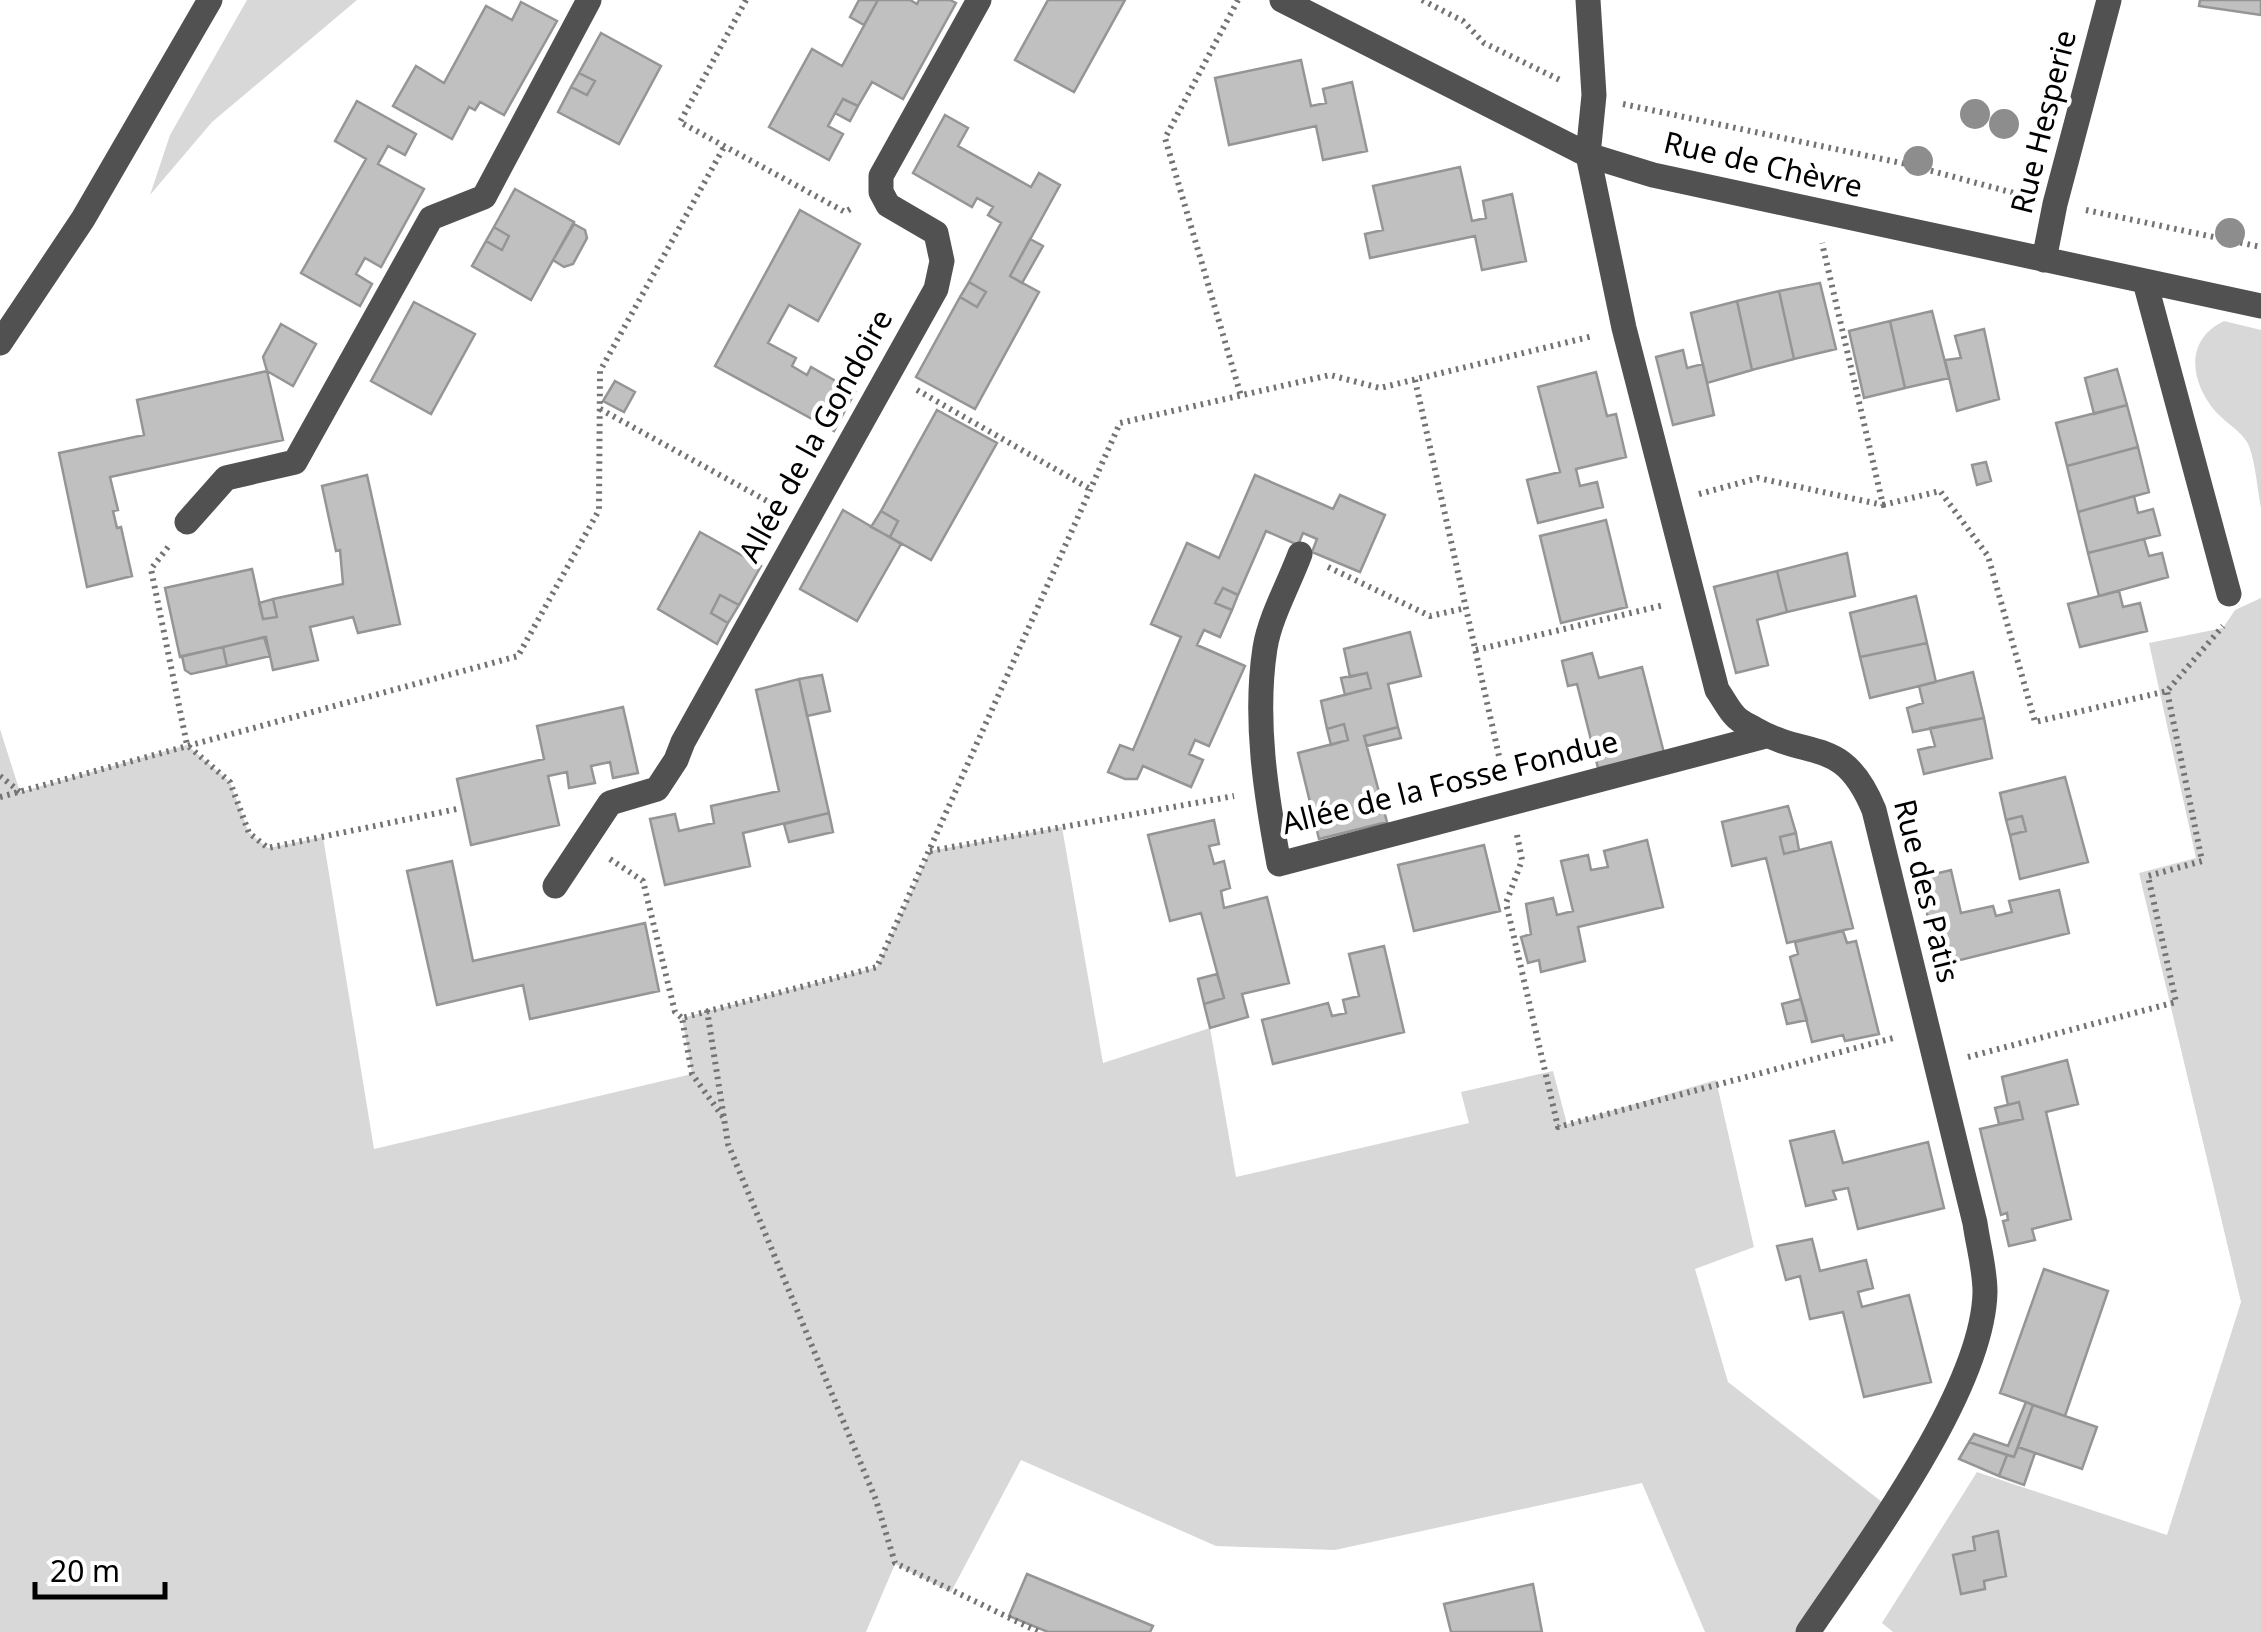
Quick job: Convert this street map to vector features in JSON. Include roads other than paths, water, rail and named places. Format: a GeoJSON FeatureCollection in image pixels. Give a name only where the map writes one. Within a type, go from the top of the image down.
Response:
{"type":"FeatureCollection","features":[{"type":"Feature","properties":{"kind":"street"},"geometry":{"type":"LineString","coordinates":[[0,344],[93,203],[210,0]]}},
{"type":"Feature","properties":{"kind":"street"},"geometry":{"type":"LineString","coordinates":[[187,522],[226,478],[295,462],[431,218],[484,196],[589,0]]}},
{"type":"Feature","properties":{"kind":"street","name":"Allée de la Gondoire"},"geometry":{"type":"LineString","coordinates":[[556,886],[610,804],[656,789],[667,777],[682,742],[936,289],[942,261],[936,232],[888,205],[881,192],[881,176],[980,0]]}},
{"type":"Feature","properties":{"kind":"street","name":"Rue de Chèvre"},"geometry":{"type":"LineString","coordinates":[[1282,0],[1588,155],[1653,174],[2261,306]]}},
{"type":"Feature","properties":{"kind":"street"},"geometry":{"type":"LineString","coordinates":[[1588,0],[1594,95],[1588,155]]}},
{"type":"Feature","properties":{"kind":"street","name":"Rue Hesperie"},"geometry":{"type":"LineString","coordinates":[[2044,260],[2109,0]]}},
{"type":"Feature","properties":{"kind":"street","name":"Rue des Patis"},"geometry":{"type":"LineString","coordinates":[[1588,155],[1624,328],[1718,690],[1736,719],[1766,736],[1826,753],[1849,767],[1862,782],[1874,810],[1975,1222],[1985,1290],[1980,1332],[1960,1382],[1890,1509],[1810,1631]]}},
{"type":"Feature","properties":{"kind":"street"},"geometry":{"type":"LineString","coordinates":[[2144,282],[2228,594]]}},
{"type":"Feature","properties":{"kind":"street","name":"Allée de la Fosse Fondue"},"geometry":{"type":"LineString","coordinates":[[1300,554],[1265,646],[1265,790],[1279,864],[1766,736]]}}]}
